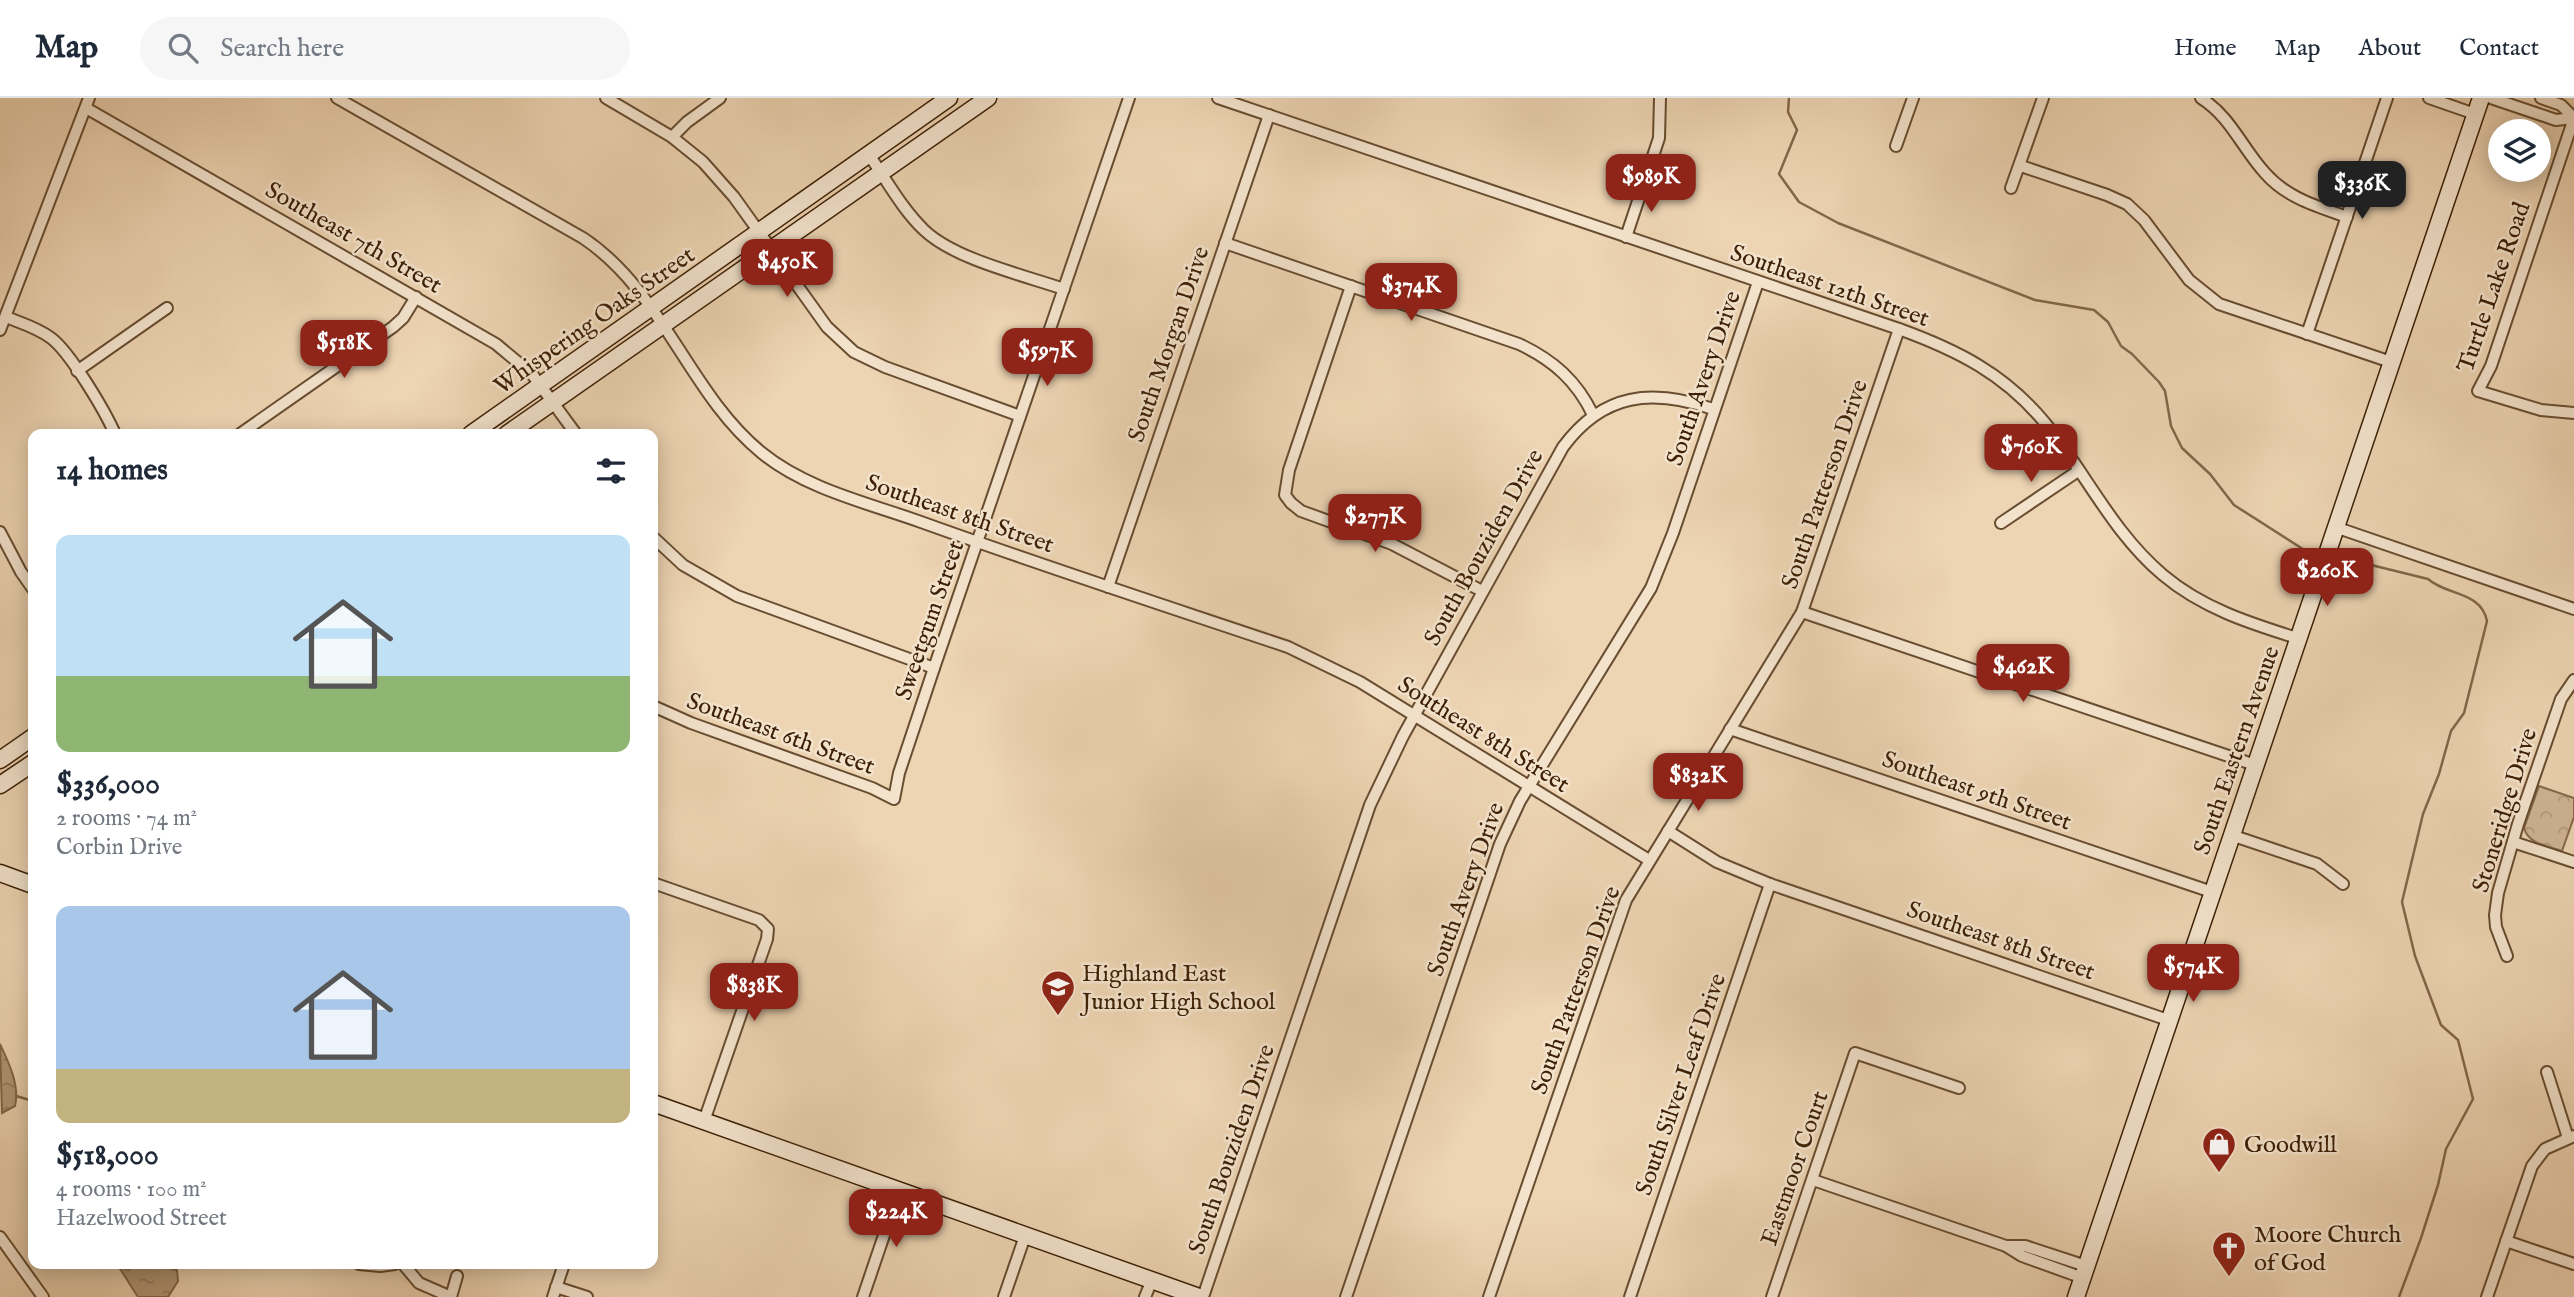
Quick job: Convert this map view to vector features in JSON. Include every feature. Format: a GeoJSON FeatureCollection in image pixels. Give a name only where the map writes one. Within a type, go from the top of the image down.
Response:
{"type":"FeatureCollection","features":[{"type":"Feature","properties":{"kind":"main road","name":"Whispering Oaks Street"},"geometry":{"type":"LineString","coordinates":[[478,429],[949,98]]}},
{"type":"Feature","properties":{"kind":"main road","name":"Whispering Oaks Street"},"geometry":{"type":"LineString","coordinates":[[514,429],[988,98]]}},
{"type":"Feature","properties":{"kind":"main road","name":"South Eastern Avenue"},"geometry":{"type":"LineString","coordinates":[[2076,1297],[2481,98]]}},
{"type":"Feature","properties":{"kind":"main road"},"geometry":{"type":"LineString","coordinates":[[0,761],[28,741]]}},
{"type":"Feature","properties":{"kind":"main road"},"geometry":{"type":"LineString","coordinates":[[0,785],[28,765]]}},
{"type":"Feature","properties":{"kind":"main road"},"geometry":{"type":"LineString","coordinates":[[0,873],[28,883]]}},
{"type":"Feature","properties":{"kind":"main road"},"geometry":{"type":"LineString","coordinates":[[658,1105],[1201,1297]]}},
{"type":"Feature","properties":{"kind":"street","name":"Southeast 8th Street"},"geometry":{"type":"LineString","coordinates":[[337,98],[594,246],[626,275],[652,308],[736,429],[773,461],[811,481],[978,542],[1288,647],[1337,669],[1649,860]]}},
{"type":"Feature","properties":{"kind":"street"},"geometry":{"type":"LineString","coordinates":[[606,98],[672,137],[703,162],[759,232],[827,327],[854,352],[885,367],[1020,416]]}},
{"type":"Feature","properties":{"kind":"street"},"geometry":{"type":"LineString","coordinates":[[672,137],[687,122],[720,98]]}},
{"type":"Feature","properties":{"kind":"street","name":"Sweetgum Street"},"geometry":{"type":"LineString","coordinates":[[894,799],[899,773],[934,668],[1129,98]]}},
{"type":"Feature","properties":{"kind":"street","name":"Southeast 12th Street"},"geometry":{"type":"LineString","coordinates":[[1218,98],[1899,329],[1972,360],[2004,383],[2045,423],[2116,526],[2164,575],[2202,602],[2220,611],[2297,638]]}},
{"type":"Feature","properties":{"kind":"street"},"geometry":{"type":"LineString","coordinates":[[1626,237],[1659,138],[1660,98]]}},
{"type":"Feature","properties":{"kind":"street"},"geometry":{"type":"LineString","coordinates":[[1896,146],[1913,98]]}},
{"type":"Feature","properties":{"kind":"street"},"geometry":{"type":"LineString","coordinates":[[2011,188],[2043,98]]}},
{"type":"Feature","properties":{"kind":"street"},"geometry":{"type":"LineString","coordinates":[[2200,98],[2228,120],[2263,171],[2275,183],[2296,198],[2347,216]]}},
{"type":"Feature","properties":{"kind":"street"},"geometry":{"type":"LineString","coordinates":[[2307,334],[2387,98]]}},
{"type":"Feature","properties":{"kind":"street"},"geometry":{"type":"LineString","coordinates":[[2429,98],[2475,114]]}},
{"type":"Feature","properties":{"kind":"street"},"geometry":{"type":"LineString","coordinates":[[2491,98],[2556,120],[2574,118],[2561,105],[2541,98]]}},
{"type":"Feature","properties":{"kind":"street"},"geometry":{"type":"LineString","coordinates":[[0,331],[88,103]]}},
{"type":"Feature","properties":{"kind":"street","name":"Southeast 7th Street"},"geometry":{"type":"LineString","coordinates":[[88,103],[510,354],[541,385],[572,429]]}},
{"type":"Feature","properties":{"kind":"street","name":"South Morgan Drive"},"geometry":{"type":"LineString","coordinates":[[1108,587],[1269,115]]}},
{"type":"Feature","properties":{"kind":"street","name":"Turtle Lake Road"},"geometry":{"type":"LineString","coordinates":[[2574,118],[2491,366],[2478,391],[2540,410],[2574,413]]}},
{"type":"Feature","properties":{"kind":"street"},"geometry":{"type":"LineString","coordinates":[[869,155],[921,228],[942,244],[1063,289]]}},
{"type":"Feature","properties":{"kind":"street"},"geometry":{"type":"LineString","coordinates":[[2021,166],[2127,204],[2144,220],[2189,280],[2208,296],[2234,310],[2391,362]]}},
{"type":"Feature","properties":{"kind":"street"},"geometry":{"type":"LineString","coordinates":[[1225,243],[1519,344],[1538,353],[1569,378],[1593,415]]}},
{"type":"Feature","properties":{"kind":"street","name":"South Avery Drive"},"geometry":{"type":"LineString","coordinates":[[1346,1297],[1500,844],[1529,787],[1651,588],[1673,533],[1758,282]]}},
{"type":"Feature","properties":{"kind":"street"},"geometry":{"type":"LineString","coordinates":[[1350,286],[1289,470],[1285,488],[1287,499],[1301,511],[1392,544],[1482,592]]}},
{"type":"Feature","properties":{"kind":"street"},"geometry":{"type":"LineString","coordinates":[[247,429],[393,327],[403,318],[416,297]]}},
{"type":"Feature","properties":{"kind":"street"},"geometry":{"type":"LineString","coordinates":[[77,371],[167,308]]}},
{"type":"Feature","properties":{"kind":"street"},"geometry":{"type":"LineString","coordinates":[[6,317],[51,338],[77,371],[106,414],[113,429]]}},
{"type":"Feature","properties":{"kind":"street","name":"South Patterson Drive"},"geometry":{"type":"LineString","coordinates":[[1489,1297],[1626,900],[1802,612],[1899,329]]}},
{"type":"Feature","properties":{"kind":"street","name":"South Bouziden Drive"},"geometry":{"type":"LineString","coordinates":[[1201,1297],[1370,805],[1389,762],[1563,447],[1593,415],[1604,408],[1649,396],[1690,401],[1713,409]]}},
{"type":"Feature","properties":{"kind":"street"},"geometry":{"type":"LineString","coordinates":[[2001,523],[2078,471]]}},
{"type":"Feature","properties":{"kind":"street"},"geometry":{"type":"LineString","coordinates":[[2335,527],[2574,609]]}},
{"type":"Feature","properties":{"kind":"street"},"geometry":{"type":"LineString","coordinates":[[0,532],[28,582]]}},
{"type":"Feature","properties":{"kind":"street"},"geometry":{"type":"LineString","coordinates":[[658,542],[683,565],[737,596],[934,668]]}},
{"type":"Feature","properties":{"kind":"street"},"geometry":{"type":"LineString","coordinates":[[1802,612],[2255,765]]}},
{"type":"Feature","properties":{"kind":"street","name":"Stoneridge Drive"},"geometry":{"type":"LineString","coordinates":[[2507,956],[2499,937],[2495,915],[2498,893],[2561,699],[2574,680]]}},
{"type":"Feature","properties":{"kind":"street","name":"Southeast 6th Street"},"geometry":{"type":"LineString","coordinates":[[658,708],[691,723],[872,788],[894,799]]}},
{"type":"Feature","properties":{"kind":"street","name":"Southeast 9th Street"},"geometry":{"type":"LineString","coordinates":[[1730,729],[2212,892]]}},
{"type":"Feature","properties":{"kind":"street","name":"Southeast 8th Street"},"geometry":{"type":"LineString","coordinates":[[1668,831],[1717,862],[1770,884],[2168,1020]]}},
{"type":"Feature","properties":{"kind":"street"},"geometry":{"type":"LineString","coordinates":[[2231,835],[2317,864],[2343,884]]}},
{"type":"Feature","properties":{"kind":"street"},"geometry":{"type":"LineString","coordinates":[[2513,842],[2574,862]]}},
{"type":"Feature","properties":{"kind":"street","name":"South Silver Leaf Drive"},"geometry":{"type":"LineString","coordinates":[[1630,1297],[1770,884]]}},
{"type":"Feature","properties":{"kind":"street"},"geometry":{"type":"LineString","coordinates":[[658,885],[759,920],[766,925],[767,939],[704,1121]]}},
{"type":"Feature","properties":{"kind":"street","name":"Eastmoor Court"},"geometry":{"type":"LineString","coordinates":[[1772,1297],[1855,1053],[1959,1088]]}},
{"type":"Feature","properties":{"kind":"street"},"geometry":{"type":"LineString","coordinates":[[2487,1297],[2536,1158],[2545,1149],[2571,1137],[2546,1072]]}},
{"type":"Feature","properties":{"kind":"street"},"geometry":{"type":"LineString","coordinates":[[1813,1180],[2006,1246],[2022,1256],[2085,1272]]}},
{"type":"Feature","properties":{"kind":"street"},"geometry":{"type":"LineString","coordinates":[[863,1297],[899,1191]]}},
{"type":"Feature","properties":{"kind":"street"},"geometry":{"type":"LineString","coordinates":[[1004,1297],[1025,1236]]}},
{"type":"Feature","properties":{"kind":"street"},"geometry":{"type":"LineString","coordinates":[[2506,1241],[2574,1264]]}},
{"type":"Feature","properties":{"kind":"street"},"geometry":{"type":"LineString","coordinates":[[2,1245],[43,1297]]}},
{"type":"Feature","properties":{"kind":"street"},"geometry":{"type":"LineString","coordinates":[[407,1269],[419,1283],[451,1297],[457,1276]]}},
{"type":"Feature","properties":{"kind":"street"},"geometry":{"type":"LineString","coordinates":[[562,1269],[555,1292],[587,1297]]}},
{"type":"Feature","properties":{"kind":"street"},"geometry":{"type":"LineString","coordinates":[[1146,1297],[1152,1280]]}},
{"type":"Feature","properties":{"kind":"green space"},"geometry":{"type":"Polygon","coordinates":[[[2539,786],[2574,798],[2574,817],[2562,851],[2534,841],[2524,828],[2539,786]]]}},
{"type":"Feature","properties":{"kind":"water"},"geometry":{"type":"Polygon","coordinates":[[[0,1044],[16,1091],[15,1106],[2,1113],[0,1044]]]}},
{"type":"Feature","properties":{"kind":"water"},"geometry":{"type":"Polygon","coordinates":[[[120,1269],[177,1270],[178,1281],[168,1297],[138,1297],[120,1269]]]}},
{"type":"Feature","properties":{"kind":"waterway"},"geometry":{"type":"LineString","coordinates":[[1789,98],[1788,112],[1797,130],[1779,174],[1799,202],[1838,223],[2035,300],[2094,310],[2108,322],[2121,346],[2159,382],[2165,391],[2171,426],[2182,448],[2210,474],[2234,505],[2309,553],[2320,557]]}},
{"type":"Feature","properties":{"kind":"waterway"},"geometry":{"type":"LineString","coordinates":[[2332,561],[2341,565],[2359,562],[2428,579],[2444,589],[2471,599],[2484,611],[2487,621],[2464,713],[2451,731],[2439,774],[2423,814],[2402,902],[2415,956],[2441,1025],[2458,1040],[2473,1099],[2446,1149],[2438,1185],[2399,1297]]}},
{"type":"Feature","properties":{"kind":"waterway"},"geometry":{"type":"LineString","coordinates":[[16,1096],[28,1100]]}},
{"type":"Feature","properties":{"kind":"place","name":"Highland East Junior High School"},"geometry":{"type":"Point","coordinates":[1058,1017]}},
{"type":"Feature","properties":{"kind":"place","name":"Goodwill"},"geometry":{"type":"Point","coordinates":[2219,1174]}},
{"type":"Feature","properties":{"kind":"place","name":"Moore Church of God"},"geometry":{"type":"Point","coordinates":[2229,1278]}}]}
